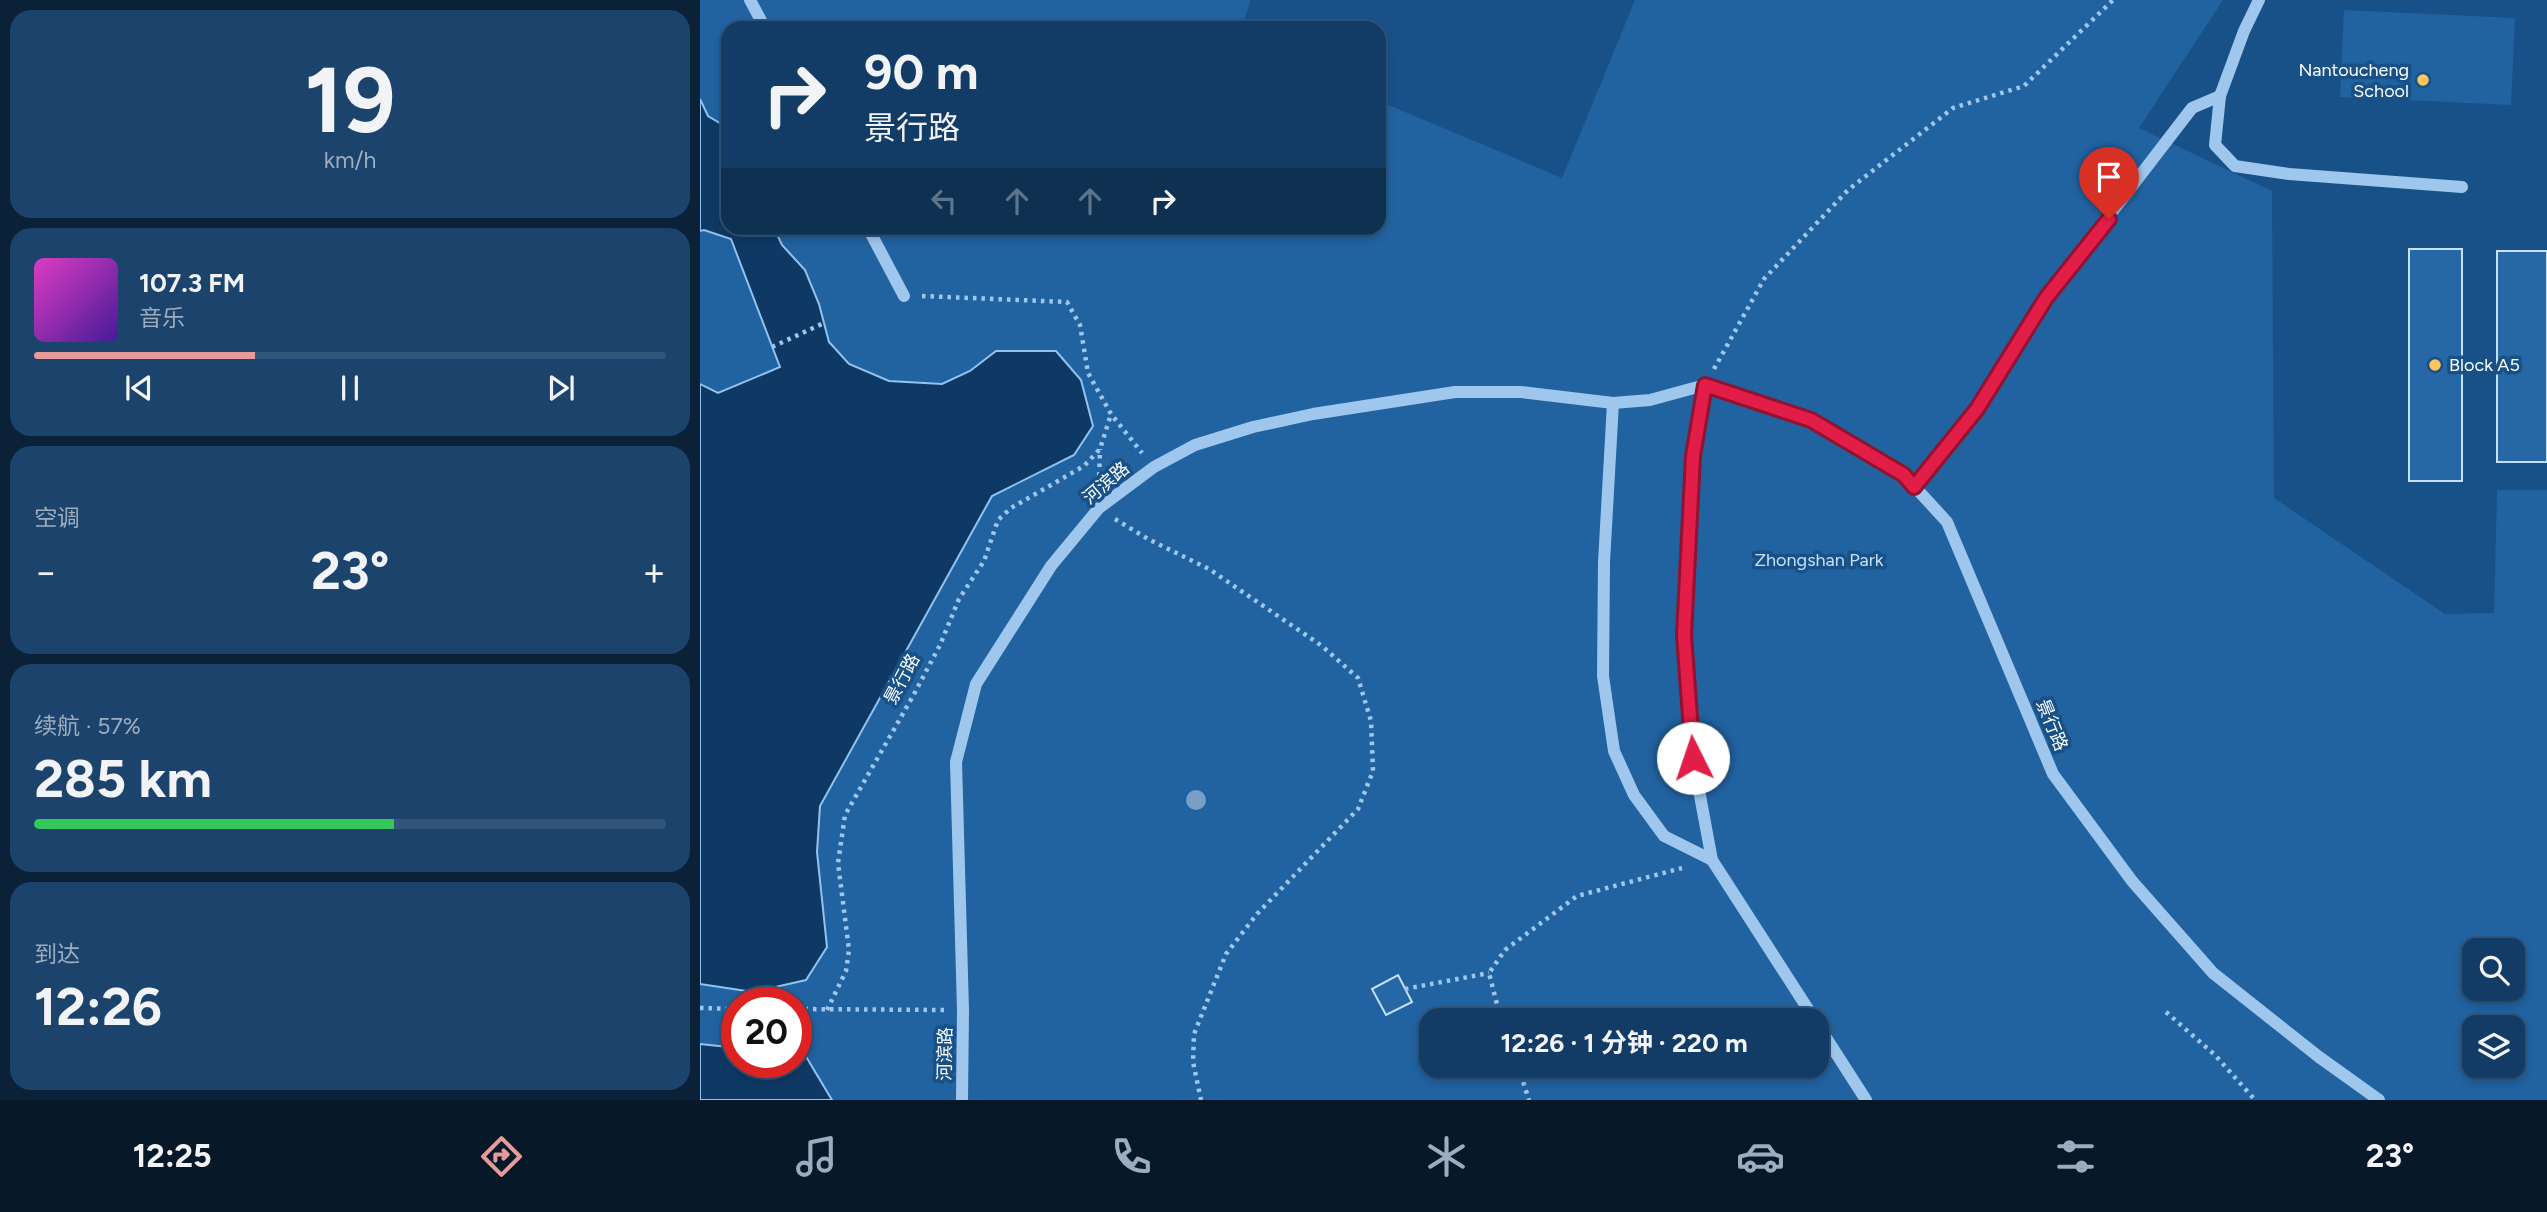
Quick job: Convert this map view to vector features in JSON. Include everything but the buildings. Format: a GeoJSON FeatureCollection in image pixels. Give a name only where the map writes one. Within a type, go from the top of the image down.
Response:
{"type":"FeatureCollection","features":[{"type":"Feature","properties":{"kind":"lane"},"geometry":{"type":"LineString","coordinates":[[750,0],[761,21]]}},
{"type":"Feature","properties":{"kind":"lane"},"geometry":{"type":"LineString","coordinates":[[2259,0],[2220,96],[2215,145],[2235,166],[2289,174],[2462,187]]}},
{"type":"Feature","properties":{"kind":"lane"},"geometry":{"type":"LineString","coordinates":[[1914,487],[1977,409],[2046,298],[2192,108],[2220,96]]}},
{"type":"Feature","properties":{"kind":"lane"},"geometry":{"type":"LineString","coordinates":[[872,235],[904,296]]}},
{"type":"Feature","properties":{"kind":"lane"},"geometry":{"type":"LineString","coordinates":[[1705,385],[1693,456],[1684,635],[1693,758],[1713,860],[1808,1008]]}},
{"type":"Feature","properties":{"kind":"lane","name":"河滨路"},"geometry":{"type":"LineString","coordinates":[[962,1100],[963,1010],[956,762],[964,723],[976,684],[1012,626],[1051,566],[1099,508],[1154,467],[1195,445],[1252,427],[1312,414],[1455,392],[1521,392],[1613,403],[1650,400],[1705,385]]}},
{"type":"Feature","properties":{"kind":"lane","name":"景行路"},"geometry":{"type":"LineString","coordinates":[[1705,385],[1811,420],[1904,475],[1947,523],[2053,774],[2132,881],[2213,973],[2379,1100]]}},
{"type":"Feature","properties":{"kind":"lane"},"geometry":{"type":"LineString","coordinates":[[1613,403],[1605,562],[1603,676],[1614,751],[1634,795],[1664,836],[1713,860]]}},
{"type":"Feature","properties":{"kind":"lane"},"geometry":{"type":"LineString","coordinates":[[1829,1042],[1865,1100]]}},
{"type":"Feature","properties":{"kind":"path"},"geometry":{"type":"LineString","coordinates":[[1705,385],[1764,279],[1848,190],[1953,108],[2024,86],[2113,0]]}},
{"type":"Feature","properties":{"kind":"path"},"geometry":{"type":"LineString","coordinates":[[904,296],[1067,302],[1080,325],[1088,373],[1111,414],[1154,467]]}},
{"type":"Feature","properties":{"kind":"path"},"geometry":{"type":"LineString","coordinates":[[772,346],[824,323]]}},
{"type":"Feature","properties":{"kind":"path"},"geometry":{"type":"LineString","coordinates":[[1111,414],[1100,449],[1099,508],[1148,539],[1209,569],[1322,646],[1358,678],[1371,721],[1373,771],[1358,809],[1257,914],[1226,954],[1194,1034],[1193,1062],[1201,1100]]}},
{"type":"Feature","properties":{"kind":"path","name":"景行路"},"geometry":{"type":"LineString","coordinates":[[827,1010],[846,971],[849,950],[838,863],[845,814],[914,696],[940,645],[959,598],[984,561],[998,520],[1011,508],[1084,466],[1100,449]]}},
{"type":"Feature","properties":{"kind":"path"},"geometry":{"type":"LineString","coordinates":[[1405,989],[1489,973],[1505,950],[1577,896],[1713,860]]}},
{"type":"Feature","properties":{"kind":"path"},"geometry":{"type":"LineString","coordinates":[[1489,973],[1498,1008]]}},
{"type":"Feature","properties":{"kind":"path"},"geometry":{"type":"LineString","coordinates":[[700,1009],[721,1009]]}},
{"type":"Feature","properties":{"kind":"path"},"geometry":{"type":"LineString","coordinates":[[812,1010],[963,1010]]}},
{"type":"Feature","properties":{"kind":"path"},"geometry":{"type":"LineString","coordinates":[[2166,1012],[2215,1055],[2255,1100]]}},
{"type":"Feature","properties":{"kind":"path"},"geometry":{"type":"LineString","coordinates":[[1522,1078],[1529,1100]]}},
{"type":"Feature","properties":{"kind":"green space","name":"Zhongshan Park"},"geometry":{"type":"Polygon","coordinates":[[[700,0],[1251,0],[1244,21],[721,21],[721,235],[1386,235],[1386,104],[1562,178],[1635,0],[2223,0],[2139,128],[2272,191],[2274,498],[2445,614],[2494,613],[2497,490],[2547,490],[2547,1100],[700,1100],[700,0]]]}},
{"type":"Feature","properties":{"kind":"green space"},"geometry":{"type":"Polygon","coordinates":[[[2344,10],[2515,18],[2511,105],[2340,97],[2344,10]]]}},
{"type":"Feature","properties":{"kind":"shaded area"},"geometry":{"type":"Polygon","coordinates":[[[700,99],[708,116],[721,124],[721,235],[777,235],[782,245],[805,270],[819,304],[829,342],[849,364],[889,381],[942,384],[970,371],[996,351],[1056,351],[1081,380],[1093,426],[1074,455],[992,496],[820,806],[817,852],[827,947],[806,980],[775,987],[721,987],[700,984],[700,384],[718,393],[780,367],[731,239],[700,231],[700,99]]]}},
{"type":"Feature","properties":{"kind":"shaded area"},"geometry":{"type":"Polygon","coordinates":[[[700,1044],[721,1046],[721,1078],[812,1078],[812,1067],[832,1100],[700,1100],[700,1044]]]}},
{"type":"Feature","properties":{"kind":"place","name":"Nantoucheng School"},"geometry":{"type":"Point","coordinates":[2423,80]}},
{"type":"Feature","properties":{"kind":"place","name":"Block A5"},"geometry":{"type":"Point","coordinates":[2435,365]}},
{"type":"Feature","properties":{"kind":"route"},"geometry":{"type":"LineString","coordinates":[[1693,758],[1684,635],[1693,456],[1705,385],[1811,420],[1904,475],[1914,487],[1977,409],[2046,298],[2109,219]]}}]}
